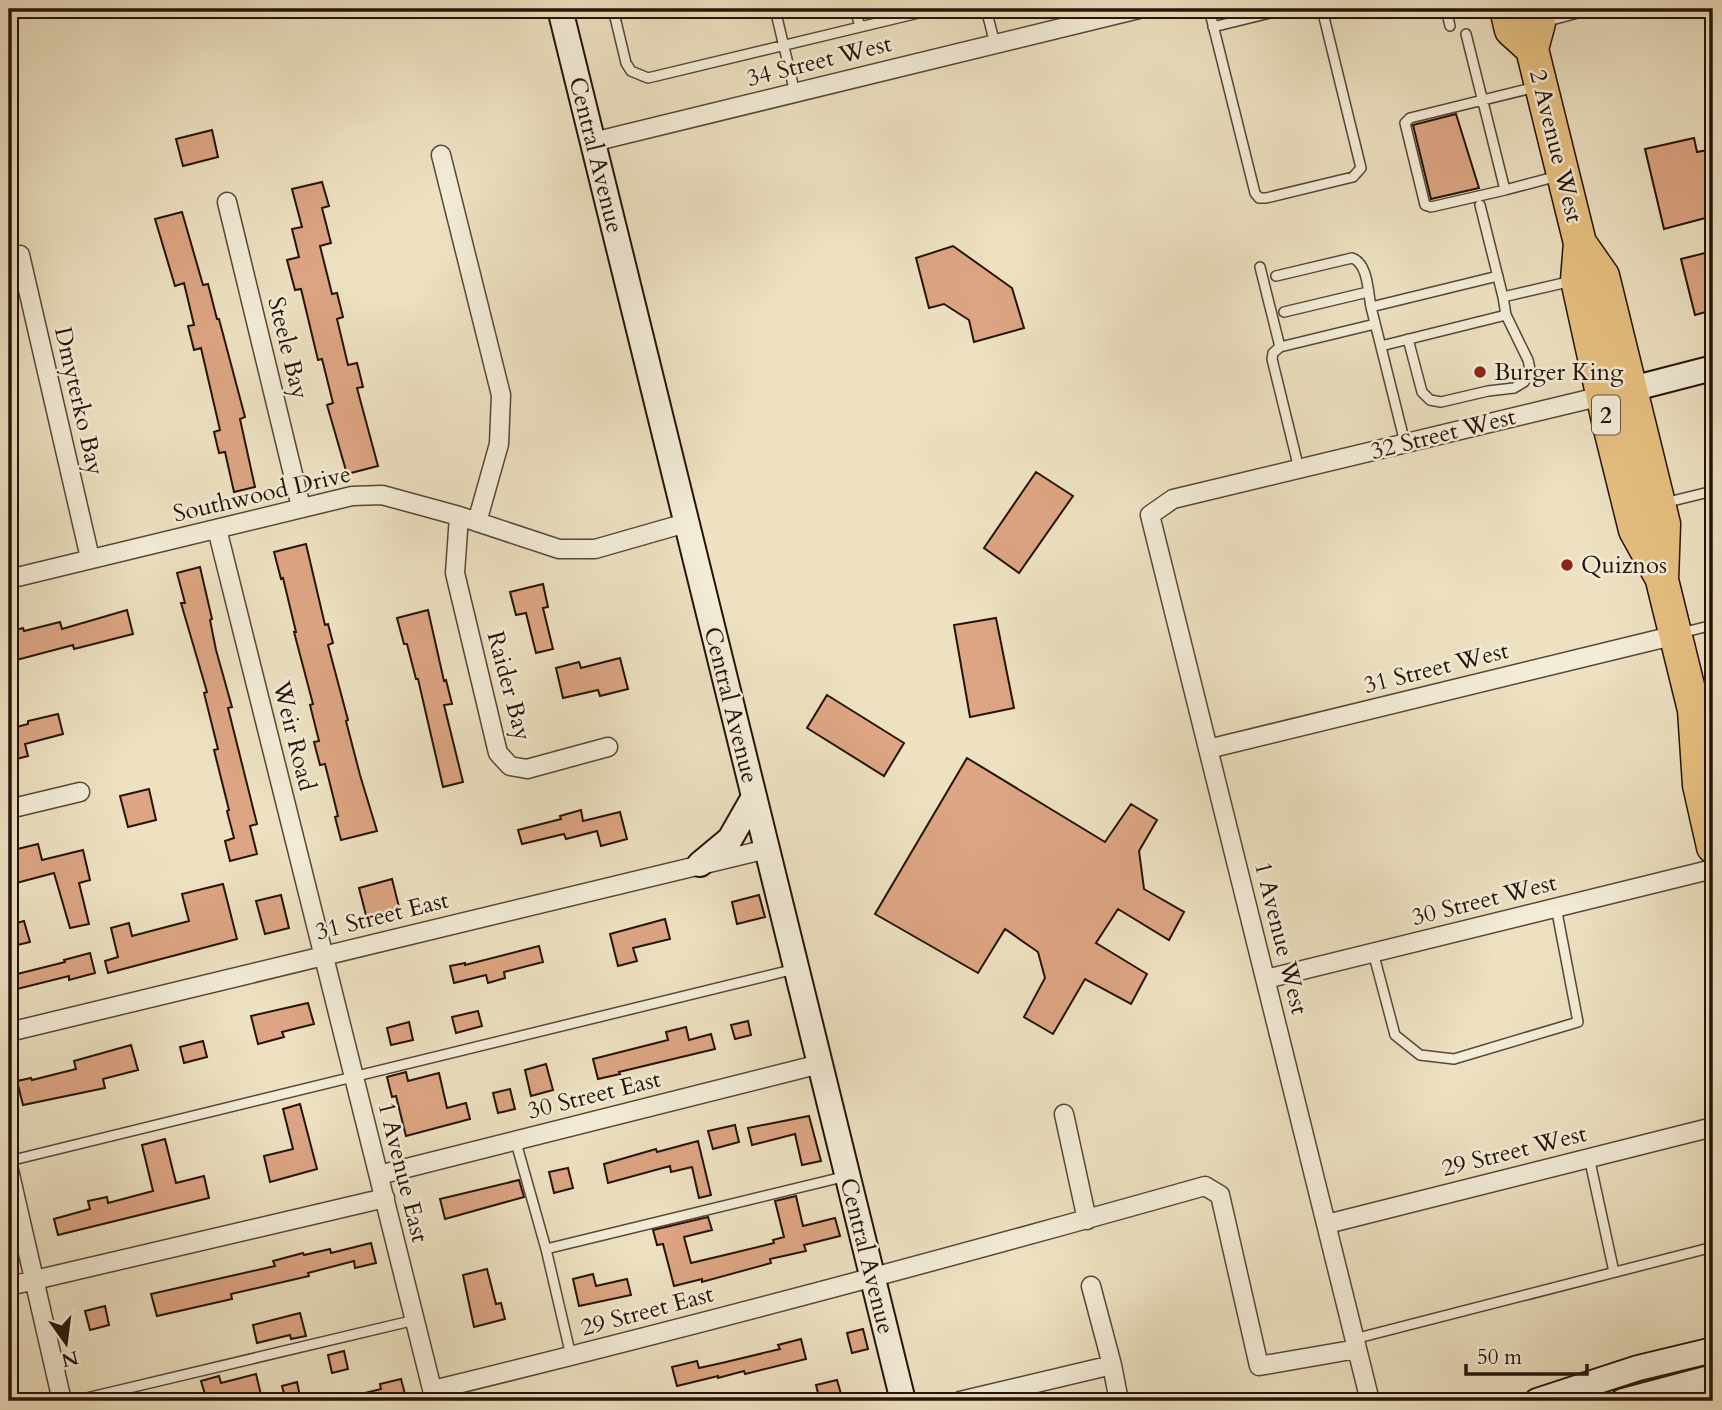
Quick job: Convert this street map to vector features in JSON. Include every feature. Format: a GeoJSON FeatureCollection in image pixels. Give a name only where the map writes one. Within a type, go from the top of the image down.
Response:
{"type":"FeatureCollection","features":[{"type":"Feature","properties":{"kind":"highway","name":"2 Avenue West"},"geometry":{"type":"LineString","coordinates":[[1506,9],[1511,30],[1536,27],[1541,86],[1580,243],[1577,280],[1659,505],[1664,524],[1662,580]]}},
{"type":"Feature","properties":{"kind":"highway","name":"2 Avenue West"},"geometry":{"type":"LineString","coordinates":[[1580,243],[1603,276],[1635,530],[1662,580],[1676,635],[1694,710],[1699,785],[1713,847]]}},
{"type":"Feature","properties":{"kind":"highway","name":"2 Avenue West"},"geometry":{"type":"LineString","coordinates":[[1694,710],[1713,747]]}},
{"type":"Feature","properties":{"kind":"street","name":"Central Avenue"},"geometry":{"type":"LineString","coordinates":[[560,9],[903,1401]]}},
{"type":"Feature","properties":{"kind":"street","name":"34 Street West"},"geometry":{"type":"LineString","coordinates":[[593,142],[1139,9]]}},
{"type":"Feature","properties":{"kind":"street"},"geometry":{"type":"LineString","coordinates":[[441,155],[501,395],[499,444],[477,522]]}},
{"type":"Feature","properties":{"kind":"street","name":"Steele Bay"},"geometry":{"type":"LineString","coordinates":[[227,201],[302,507]]}},
{"type":"Feature","properties":{"kind":"street","name":"Dmyterko Bay"},"geometry":{"type":"LineString","coordinates":[[20,255],[90,558]]}},
{"type":"Feature","properties":{"kind":"street","name":"32 Street West"},"geometry":{"type":"LineString","coordinates":[[1173,499],[1713,368]]}},
{"type":"Feature","properties":{"kind":"street","name":"Southwood Drive"},"geometry":{"type":"LineString","coordinates":[[9,579],[352,496],[382,495],[459,516],[559,549],[594,549],[686,523]]}},
{"type":"Feature","properties":{"kind":"street","name":"1 Avenue West"},"geometry":{"type":"LineString","coordinates":[[1173,499],[1150,515],[1370,1401]]}},
{"type":"Feature","properties":{"kind":"street","name":"Raider Bay"},"geometry":{"type":"LineString","coordinates":[[459,516],[455,573],[498,753],[510,766],[527,769],[608,747]]}},
{"type":"Feature","properties":{"kind":"street","name":"Weir Road"},"geometry":{"type":"LineString","coordinates":[[217,529],[324,955]]}},
{"type":"Feature","properties":{"kind":"street","name":"31 Street West"},"geometry":{"type":"LineString","coordinates":[[1208,749],[1676,635]]}},
{"type":"Feature","properties":{"kind":"street"},"geometry":{"type":"LineString","coordinates":[[9,808],[80,792]]}},
{"type":"Feature","properties":{"kind":"street"},"geometry":{"type":"LineString","coordinates":[[700,864],[730,839],[754,797]]}},
{"type":"Feature","properties":{"kind":"street","name":"31 Street East"},"geometry":{"type":"LineString","coordinates":[[9,1032],[767,849]]}},
{"type":"Feature","properties":{"kind":"street","name":"30 Street West"},"geometry":{"type":"LineString","coordinates":[[1266,979],[1713,869]]}},
{"type":"Feature","properties":{"kind":"street","name":"1 Avenue East"},"geometry":{"type":"LineString","coordinates":[[324,955],[434,1396]]}},
{"type":"Feature","properties":{"kind":"street","name":"30 Street East"},"geometry":{"type":"LineString","coordinates":[[379,1175],[820,1064]]}},
{"type":"Feature","properties":{"kind":"street"},"geometry":{"type":"LineString","coordinates":[[1064,1114],[1087,1220]]}},
{"type":"Feature","properties":{"kind":"street","name":"29 Street West"},"geometry":{"type":"LineString","coordinates":[[1327,1224],[1713,1126]]}},
{"type":"Feature","properties":{"kind":"street"},"geometry":{"type":"LineString","coordinates":[[9,1170],[62,1401]]}},
{"type":"Feature","properties":{"kind":"street","name":"29 Street East"},"geometry":{"type":"LineString","coordinates":[[434,1396],[571,1356],[1087,1220],[1205,1186],[1220,1195],[1259,1366],[1356,1344]]}},
{"type":"Feature","properties":{"kind":"street"},"geometry":{"type":"LineString","coordinates":[[9,1286],[386,1198]]}},
{"type":"Feature","properties":{"kind":"street"},"geometry":{"type":"LineString","coordinates":[[1091,1286],[1119,1401]]}},
{"type":"Feature","properties":{"kind":"street"},"geometry":{"type":"LineString","coordinates":[[1537,1401],[1638,1368],[1713,1350]]}},
{"type":"Feature","properties":{"kind":"street"},"geometry":{"type":"LineString","coordinates":[[960,1401],[1112,1365]]}},
{"type":"Feature","properties":{"kind":"street"},"geometry":{"type":"LineString","coordinates":[[1623,1401],[1676,1390],[1713,1377]]}},
{"type":"Feature","properties":{"kind":"lane"},"geometry":{"type":"LineString","coordinates":[[613,9],[626,63],[631,71],[648,78],[935,9]]}},
{"type":"Feature","properties":{"kind":"lane"},"geometry":{"type":"LineString","coordinates":[[775,9],[795,93]]}},
{"type":"Feature","properties":{"kind":"lane"},"geometry":{"type":"LineString","coordinates":[[855,9],[860,27]]}},
{"type":"Feature","properties":{"kind":"lane"},"geometry":{"type":"LineString","coordinates":[[986,9],[995,44]]}},
{"type":"Feature","properties":{"kind":"lane"},"geometry":{"type":"LineString","coordinates":[[1209,9],[1255,193],[1259,198],[1353,177],[1361,168],[1322,9]]}},
{"type":"Feature","properties":{"kind":"lane"},"geometry":{"type":"LineString","coordinates":[[1213,27],[1286,9]]}},
{"type":"Feature","properties":{"kind":"lane"},"geometry":{"type":"LineString","coordinates":[[1446,9],[1450,26]]}},
{"type":"Feature","properties":{"kind":"lane"},"geometry":{"type":"LineString","coordinates":[[1536,27],[1581,10],[1593,9]]}},
{"type":"Feature","properties":{"kind":"lane"},"geometry":{"type":"LineString","coordinates":[[1466,34],[1505,190]]}},
{"type":"Feature","properties":{"kind":"lane"},"geometry":{"type":"LineString","coordinates":[[1541,86],[1410,118],[1405,123],[1423,200],[1425,205],[1431,207],[1563,175]]}},
{"type":"Feature","properties":{"kind":"lane"},"geometry":{"type":"LineString","coordinates":[[1408,339],[1422,392],[1430,400],[1441,402],[1514,388],[1524,382],[1530,369],[1528,360],[1506,315],[1480,205]]}},
{"type":"Feature","properties":{"kind":"lane"},"geometry":{"type":"LineString","coordinates":[[1276,276],[1352,257],[1360,261],[1405,443]]}},
{"type":"Feature","properties":{"kind":"lane"},"geometry":{"type":"LineString","coordinates":[[1260,267],[1280,347]]}},
{"type":"Feature","properties":{"kind":"lane"},"geometry":{"type":"LineString","coordinates":[[1371,307],[1498,276]]}},
{"type":"Feature","properties":{"kind":"lane"},"geometry":{"type":"LineString","coordinates":[[1503,297],[1577,280]]}},
{"type":"Feature","properties":{"kind":"lane"},"geometry":{"type":"LineString","coordinates":[[1284,312],[1368,292]]}},
{"type":"Feature","properties":{"kind":"lane"},"geometry":{"type":"LineString","coordinates":[[1381,346],[1506,315]]}},
{"type":"Feature","properties":{"kind":"lane"},"geometry":{"type":"LineString","coordinates":[[1299,469],[1272,359],[1276,349],[1376,324]]}},
{"type":"Feature","properties":{"kind":"lane"},"geometry":{"type":"LineString","coordinates":[[1659,505],[1713,491]]}},
{"type":"Feature","properties":{"kind":"lane"},"geometry":{"type":"LineString","coordinates":[[1676,635],[1713,625]]}},
{"type":"Feature","properties":{"kind":"lane"},"geometry":{"type":"LineString","coordinates":[[1373,952],[1395,1035],[1420,1055],[1454,1059],[1578,1022],[1556,907]]}},
{"type":"Feature","properties":{"kind":"lane"},"geometry":{"type":"LineString","coordinates":[[9,1161],[796,968]]}},
{"type":"Feature","properties":{"kind":"lane"},"geometry":{"type":"LineString","coordinates":[[515,1139],[546,1248],[571,1356]]}},
{"type":"Feature","properties":{"kind":"lane"},"geometry":{"type":"LineString","coordinates":[[1589,1157],[1614,1272]]}},
{"type":"Feature","properties":{"kind":"lane"},"geometry":{"type":"LineString","coordinates":[[546,1248],[848,1176]]}},
{"type":"Feature","properties":{"kind":"lane"},"geometry":{"type":"LineString","coordinates":[[1356,1344],[1713,1247]]}},
{"type":"Feature","properties":{"kind":"lane"},"geometry":{"type":"LineString","coordinates":[[75,1401],[415,1320]]}},
{"type":"Feature","properties":{"kind":"building"},"geometry":{"type":"Polygon","coordinates":[[[1456,114],[1479,188],[1431,199],[1413,125],[1456,114]]]}},
{"type":"Feature","properties":{"kind":"building"},"geometry":{"type":"Polygon","coordinates":[[[212,130],[218,157],[183,166],[176,139],[212,130]]]}},
{"type":"Feature","properties":{"kind":"building"},"geometry":{"type":"Polygon","coordinates":[[[1694,138],[1697,152],[1713,149],[1713,216],[1664,229],[1645,149],[1694,138]]]}},
{"type":"Feature","properties":{"kind":"building"},"geometry":{"type":"Polygon","coordinates":[[[322,182],[329,206],[322,208],[331,243],[320,246],[332,294],[337,293],[343,317],[337,319],[348,365],[357,363],[363,387],[357,388],[378,466],[347,474],[327,405],[333,403],[322,359],[318,360],[301,289],[295,290],[287,260],[299,257],[292,229],[302,227],[292,189],[322,182]]]}},
{"type":"Feature","properties":{"kind":"building"},"geometry":{"type":"Polygon","coordinates":[[[182,212],[203,285],[208,284],[219,319],[245,417],[240,419],[255,487],[234,492],[225,452],[219,453],[214,432],[220,430],[201,348],[194,350],[188,326],[194,325],[184,283],[175,286],[155,219],[182,212]]]}},
{"type":"Feature","properties":{"kind":"building"},"geometry":{"type":"Polygon","coordinates":[[[953,246],[1012,288],[1024,328],[974,342],[969,320],[944,304],[929,308],[916,258],[953,246]]]}},
{"type":"Feature","properties":{"kind":"building"},"geometry":{"type":"Polygon","coordinates":[[[1713,251],[1713,310],[1695,315],[1681,259],[1713,251]]]}},
{"type":"Feature","properties":{"kind":"building"},"geometry":{"type":"Polygon","coordinates":[[[1036,472],[1073,496],[1019,573],[984,548],[1036,472]]]}},
{"type":"Feature","properties":{"kind":"building"},"geometry":{"type":"Polygon","coordinates":[[[306,544],[325,625],[328,624],[333,643],[328,645],[348,720],[346,721],[377,831],[341,840],[325,764],[320,765],[314,742],[319,741],[310,705],[313,704],[283,578],[281,579],[274,552],[306,544]]]}},
{"type":"Feature","properties":{"kind":"building"},"geometry":{"type":"Polygon","coordinates":[[[200,567],[216,650],[232,707],[228,708],[257,824],[250,826],[257,854],[230,861],[225,841],[234,838],[214,750],[218,749],[204,693],[207,692],[181,603],[185,603],[177,573],[200,567]]]}},
{"type":"Feature","properties":{"kind":"building"},"geometry":{"type":"Polygon","coordinates":[[[543,584],[548,607],[543,608],[553,649],[536,653],[526,613],[516,615],[510,592],[543,584]]]}},
{"type":"Feature","properties":{"kind":"building"},"geometry":{"type":"Polygon","coordinates":[[[127,610],[133,634],[74,649],[73,645],[9,662],[9,632],[60,622],[62,629],[127,610]]]}},
{"type":"Feature","properties":{"kind":"building"},"geometry":{"type":"Polygon","coordinates":[[[428,610],[452,704],[444,705],[463,782],[443,787],[418,679],[397,618],[428,610]]]}},
{"type":"Feature","properties":{"kind":"building"},"geometry":{"type":"Polygon","coordinates":[[[996,618],[1014,708],[970,717],[954,625],[996,618]]]}},
{"type":"Feature","properties":{"kind":"building"},"geometry":{"type":"Polygon","coordinates":[[[620,658],[628,689],[600,696],[598,690],[563,698],[556,668],[579,662],[581,668],[620,658]]]}},
{"type":"Feature","properties":{"kind":"building"},"geometry":{"type":"Polygon","coordinates":[[[827,695],[904,743],[884,776],[807,728],[827,695]]]}},
{"type":"Feature","properties":{"kind":"building"},"geometry":{"type":"Polygon","coordinates":[[[58,714],[63,734],[25,744],[28,756],[9,761],[9,729],[58,714]]]}},
{"type":"Feature","properties":{"kind":"building"},"geometry":{"type":"Polygon","coordinates":[[[967,758],[1105,842],[1131,804],[1157,820],[1139,851],[1144,889],[1184,912],[1169,940],[1118,909],[1096,943],[1147,974],[1131,1004],[1085,979],[1053,1034],[1024,1017],[1045,978],[1038,952],[1005,929],[978,973],[875,914],[967,758]]]}},
{"type":"Feature","properties":{"kind":"building"},"geometry":{"type":"Polygon","coordinates":[[[149,789],[156,820],[128,827],[120,796],[149,789]]]}},
{"type":"Feature","properties":{"kind":"building"},"geometry":{"type":"Polygon","coordinates":[[[581,810],[583,821],[620,812],[627,839],[601,846],[597,831],[566,839],[564,834],[522,844],[518,830],[561,819],[560,816],[581,810]]]}},
{"type":"Feature","properties":{"kind":"building"},"geometry":{"type":"Polygon","coordinates":[[[38,844],[42,860],[83,850],[90,880],[79,883],[89,924],[70,928],[54,873],[9,885],[9,851],[38,844]]]}},
{"type":"Feature","properties":{"kind":"building"},"geometry":{"type":"Polygon","coordinates":[[[392,879],[400,911],[367,919],[359,888],[392,879]]]}},
{"type":"Feature","properties":{"kind":"building"},"geometry":{"type":"Polygon","coordinates":[[[223,884],[237,939],[108,973],[105,961],[118,957],[111,928],[129,923],[132,936],[189,921],[182,894],[223,884]]]}},
{"type":"Feature","properties":{"kind":"building"},"geometry":{"type":"Polygon","coordinates":[[[281,895],[289,928],[265,934],[256,901],[281,895]]]}},
{"type":"Feature","properties":{"kind":"building"},"geometry":{"type":"Polygon","coordinates":[[[759,895],[765,917],[737,924],[732,902],[759,895]]]}},
{"type":"Feature","properties":{"kind":"building"},"geometry":{"type":"Polygon","coordinates":[[[665,919],[670,939],[633,948],[637,961],[618,966],[610,934],[665,919]]]}},
{"type":"Feature","properties":{"kind":"building"},"geometry":{"type":"Polygon","coordinates":[[[24,921],[30,942],[9,947],[9,925],[24,921]]]}},
{"type":"Feature","properties":{"kind":"building"},"geometry":{"type":"Polygon","coordinates":[[[539,946],[543,962],[504,972],[505,978],[488,983],[486,975],[454,983],[450,966],[465,965],[539,946]]]}},
{"type":"Feature","properties":{"kind":"building"},"geometry":{"type":"Polygon","coordinates":[[[90,953],[95,973],[69,980],[69,976],[9,991],[9,976],[90,953]]]}},
{"type":"Feature","properties":{"kind":"building"},"geometry":{"type":"Polygon","coordinates":[[[308,1003],[314,1024],[282,1032],[284,1037],[258,1044],[251,1016],[308,1003]]]}},
{"type":"Feature","properties":{"kind":"building"},"geometry":{"type":"Polygon","coordinates":[[[478,1011],[482,1026],[456,1033],[452,1017],[478,1011]]]}},
{"type":"Feature","properties":{"kind":"building"},"geometry":{"type":"Polygon","coordinates":[[[748,1021],[751,1035],[735,1039],[731,1025],[748,1021]]]}},
{"type":"Feature","properties":{"kind":"building"},"geometry":{"type":"Polygon","coordinates":[[[409,1022],[413,1040],[391,1045],[387,1028],[409,1022]]]}},
{"type":"Feature","properties":{"kind":"building"},"geometry":{"type":"Polygon","coordinates":[[[686,1027],[689,1040],[711,1034],[715,1049],[598,1079],[593,1059],[668,1040],[666,1032],[686,1027]]]}},
{"type":"Feature","properties":{"kind":"building"},"geometry":{"type":"Polygon","coordinates":[[[203,1041],[207,1057],[184,1063],[180,1047],[203,1041]]]}},
{"type":"Feature","properties":{"kind":"building"},"geometry":{"type":"Polygon","coordinates":[[[131,1045],[138,1070],[103,1079],[105,1088],[23,1105],[17,1081],[76,1069],[74,1061],[131,1045]]]}},
{"type":"Feature","properties":{"kind":"building"},"geometry":{"type":"Polygon","coordinates":[[[546,1064],[553,1090],[531,1096],[525,1070],[546,1064]]]}},
{"type":"Feature","properties":{"kind":"building"},"geometry":{"type":"Polygon","coordinates":[[[406,1072],[408,1081],[439,1073],[447,1108],[466,1103],[470,1119],[406,1136],[396,1096],[392,1097],[387,1077],[406,1072]]]}},
{"type":"Feature","properties":{"kind":"building"},"geometry":{"type":"Polygon","coordinates":[[[510,1089],[515,1109],[498,1113],[493,1093],[510,1089]]]}},
{"type":"Feature","properties":{"kind":"building"},"geometry":{"type":"Polygon","coordinates":[[[300,1104],[317,1169],[270,1182],[264,1156],[293,1149],[283,1109],[300,1104]]]}},
{"type":"Feature","properties":{"kind":"building"},"geometry":{"type":"Polygon","coordinates":[[[809,1116],[821,1161],[802,1165],[795,1134],[752,1145],[748,1128],[809,1116]]]}},
{"type":"Feature","properties":{"kind":"building"},"geometry":{"type":"Polygon","coordinates":[[[735,1125],[739,1142],[713,1149],[708,1131],[735,1125]]]}},
{"type":"Feature","properties":{"kind":"building"},"geometry":{"type":"Polygon","coordinates":[[[165,1139],[176,1183],[204,1176],[209,1198],[58,1235],[54,1219],[90,1209],[88,1201],[107,1197],[108,1203],[153,1191],[142,1145],[165,1139]]]}},
{"type":"Feature","properties":{"kind":"building"},"geometry":{"type":"Polygon","coordinates":[[[698,1141],[711,1195],[699,1198],[692,1167],[671,1172],[670,1166],[608,1183],[604,1164],[656,1149],[657,1152],[698,1141]]]}},
{"type":"Feature","properties":{"kind":"building"},"geometry":{"type":"Polygon","coordinates":[[[568,1168],[573,1188],[554,1193],[549,1172],[568,1168]]]}},
{"type":"Feature","properties":{"kind":"building"},"geometry":{"type":"Polygon","coordinates":[[[519,1180],[524,1197],[445,1219],[440,1199],[519,1180]]]}},
{"type":"Feature","properties":{"kind":"building"},"geometry":{"type":"Polygon","coordinates":[[[796,1196],[803,1226],[835,1218],[840,1236],[804,1245],[806,1251],[770,1259],[771,1263],[702,1282],[702,1279],[674,1286],[663,1244],[657,1245],[653,1230],[708,1217],[712,1230],[684,1237],[691,1263],[729,1254],[774,1243],[773,1240],[784,1237],[775,1201],[796,1196]]]}},
{"type":"Feature","properties":{"kind":"building"},"geometry":{"type":"Polygon","coordinates":[[[371,1243],[376,1263],[355,1268],[354,1261],[308,1273],[309,1276],[231,1294],[232,1299],[157,1316],[151,1294],[275,1266],[273,1261],[303,1253],[304,1255],[330,1249],[331,1253],[371,1243]]]}},
{"type":"Feature","properties":{"kind":"building"},"geometry":{"type":"Polygon","coordinates":[[[487,1269],[496,1304],[501,1303],[505,1319],[474,1327],[463,1275],[487,1269]]]}},
{"type":"Feature","properties":{"kind":"building"},"geometry":{"type":"Polygon","coordinates":[[[593,1274],[596,1286],[627,1279],[631,1295],[579,1306],[573,1279],[593,1274]]]}},
{"type":"Feature","properties":{"kind":"building"},"geometry":{"type":"Polygon","coordinates":[[[105,1306],[109,1325],[90,1330],[85,1311],[105,1306]]]}},
{"type":"Feature","properties":{"kind":"building"},"geometry":{"type":"Polygon","coordinates":[[[300,1313],[306,1336],[291,1339],[290,1335],[257,1343],[253,1325],[300,1313]]]}},
{"type":"Feature","properties":{"kind":"building"},"geometry":{"type":"Polygon","coordinates":[[[863,1329],[868,1349],[852,1353],[847,1333],[863,1329]]]}},
{"type":"Feature","properties":{"kind":"building"},"geometry":{"type":"Polygon","coordinates":[[[801,1339],[806,1359],[745,1374],[744,1371],[677,1386],[672,1367],[697,1361],[699,1368],[780,1349],[778,1345],[801,1339]]]}},
{"type":"Feature","properties":{"kind":"building"},"geometry":{"type":"Polygon","coordinates":[[[344,1351],[348,1369],[332,1373],[328,1355],[344,1351]]]}},
{"type":"Feature","properties":{"kind":"building"},"geometry":{"type":"Polygon","coordinates":[[[256,1374],[262,1399],[241,1401],[240,1396],[207,1401],[201,1381],[219,1376],[221,1383],[256,1374]]]}},
{"type":"Feature","properties":{"kind":"building"},"geometry":{"type":"Polygon","coordinates":[[[401,1379],[406,1398],[394,1401],[350,1401],[349,1397],[381,1389],[380,1384],[401,1379]]]}},
{"type":"Feature","properties":{"kind":"building"},"geometry":{"type":"Polygon","coordinates":[[[837,1380],[843,1401],[820,1401],[816,1385],[837,1380]]]}},
{"type":"Feature","properties":{"kind":"building"},"geometry":{"type":"Polygon","coordinates":[[[297,1382],[301,1401],[286,1401],[282,1386],[297,1382]]]}},
{"type":"Feature","properties":{"kind":"place","name":"Burger King"},"geometry":{"type":"Point","coordinates":[1480,372]}},
{"type":"Feature","properties":{"kind":"place","name":"Quiznos"},"geometry":{"type":"Point","coordinates":[1567,565]}}]}
